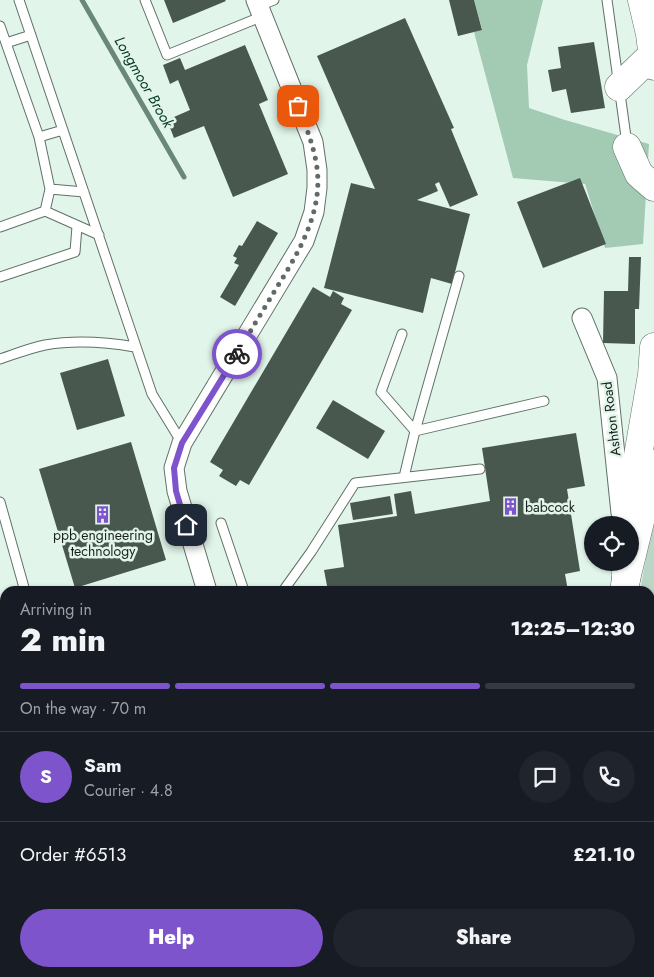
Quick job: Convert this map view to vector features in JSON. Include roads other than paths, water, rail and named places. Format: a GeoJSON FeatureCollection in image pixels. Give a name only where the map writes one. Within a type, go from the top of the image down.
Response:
{"type":"FeatureCollection","features":[{"type":"Feature","properties":{"kind":"main road"},"geometry":{"type":"LineString","coordinates":[[619,87],[653,60],[650,34],[642,0]]}},
{"type":"Feature","properties":{"kind":"main road"},"geometry":{"type":"LineString","coordinates":[[627,147],[639,174],[654,187]]}},
{"type":"Feature","properties":{"kind":"main road"},"geometry":{"type":"LineString","coordinates":[[627,516],[652,375],[654,347]]}},
{"type":"Feature","properties":{"kind":"main road"},"geometry":{"type":"LineString","coordinates":[[625,578],[654,464]]}},
{"type":"Feature","properties":{"kind":"street"},"geometry":{"type":"LineString","coordinates":[[205,586],[176,491],[174,468],[182,443],[304,241],[314,212],[317,188],[317,170],[313,142],[263,6]]}},
{"type":"Feature","properties":{"kind":"street","name":"Ashton Road"},"geometry":{"type":"LineString","coordinates":[[582,318],[607,378],[624,516]]}},
{"type":"Feature","properties":{"kind":"lane"},"geometry":{"type":"LineString","coordinates":[[20,0],[152,394],[182,443]]}},
{"type":"Feature","properties":{"kind":"lane"},"geometry":{"type":"LineString","coordinates":[[145,0],[167,55],[263,6]]}},
{"type":"Feature","properties":{"kind":"lane"},"geometry":{"type":"LineString","coordinates":[[606,0],[627,147]]}},
{"type":"Feature","properties":{"kind":"lane"},"geometry":{"type":"LineString","coordinates":[[0,26],[40,137],[50,189],[45,211]]}},
{"type":"Feature","properties":{"kind":"lane"},"geometry":{"type":"LineString","coordinates":[[6,43],[31,35]]}},
{"type":"Feature","properties":{"kind":"lane"},"geometry":{"type":"LineString","coordinates":[[40,137],[64,130]]}},
{"type":"Feature","properties":{"kind":"lane"},"geometry":{"type":"LineString","coordinates":[[50,189],[84,192]]}},
{"type":"Feature","properties":{"kind":"lane"},"geometry":{"type":"LineString","coordinates":[[0,227],[45,211],[99,236]]}},
{"type":"Feature","properties":{"kind":"lane"},"geometry":{"type":"LineString","coordinates":[[0,277],[75,252],[77,226]]}},
{"type":"Feature","properties":{"kind":"lane"},"geometry":{"type":"LineString","coordinates":[[404,477],[415,431],[459,276]]}},
{"type":"Feature","properties":{"kind":"lane"},"geometry":{"type":"LineString","coordinates":[[402,334],[381,392],[415,431]]}},
{"type":"Feature","properties":{"kind":"lane"},"geometry":{"type":"LineString","coordinates":[[0,359],[44,345],[61,343],[104,342],[135,347]]}},
{"type":"Feature","properties":{"kind":"lane"},"geometry":{"type":"LineString","coordinates":[[415,431],[544,401]]}},
{"type":"Feature","properties":{"kind":"lane"},"geometry":{"type":"LineString","coordinates":[[286,586],[355,483],[480,469]]}},
{"type":"Feature","properties":{"kind":"lane"},"geometry":{"type":"LineString","coordinates":[[0,502],[25,586]]}},
{"type":"Feature","properties":{"kind":"lane"},"geometry":{"type":"LineString","coordinates":[[220,523],[242,586]]}},
{"type":"Feature","properties":{"kind":"waterway","name":"Longmoor Brook"},"geometry":{"type":"LineString","coordinates":[[82,0],[184,177]]}},
{"type":"Feature","properties":{"kind":"place","name":"babcock"},"geometry":{"type":"Point","coordinates":[511,507]}},
{"type":"Feature","properties":{"kind":"place","name":"ppb engineering technology"},"geometry":{"type":"Point","coordinates":[103,515]}}]}
